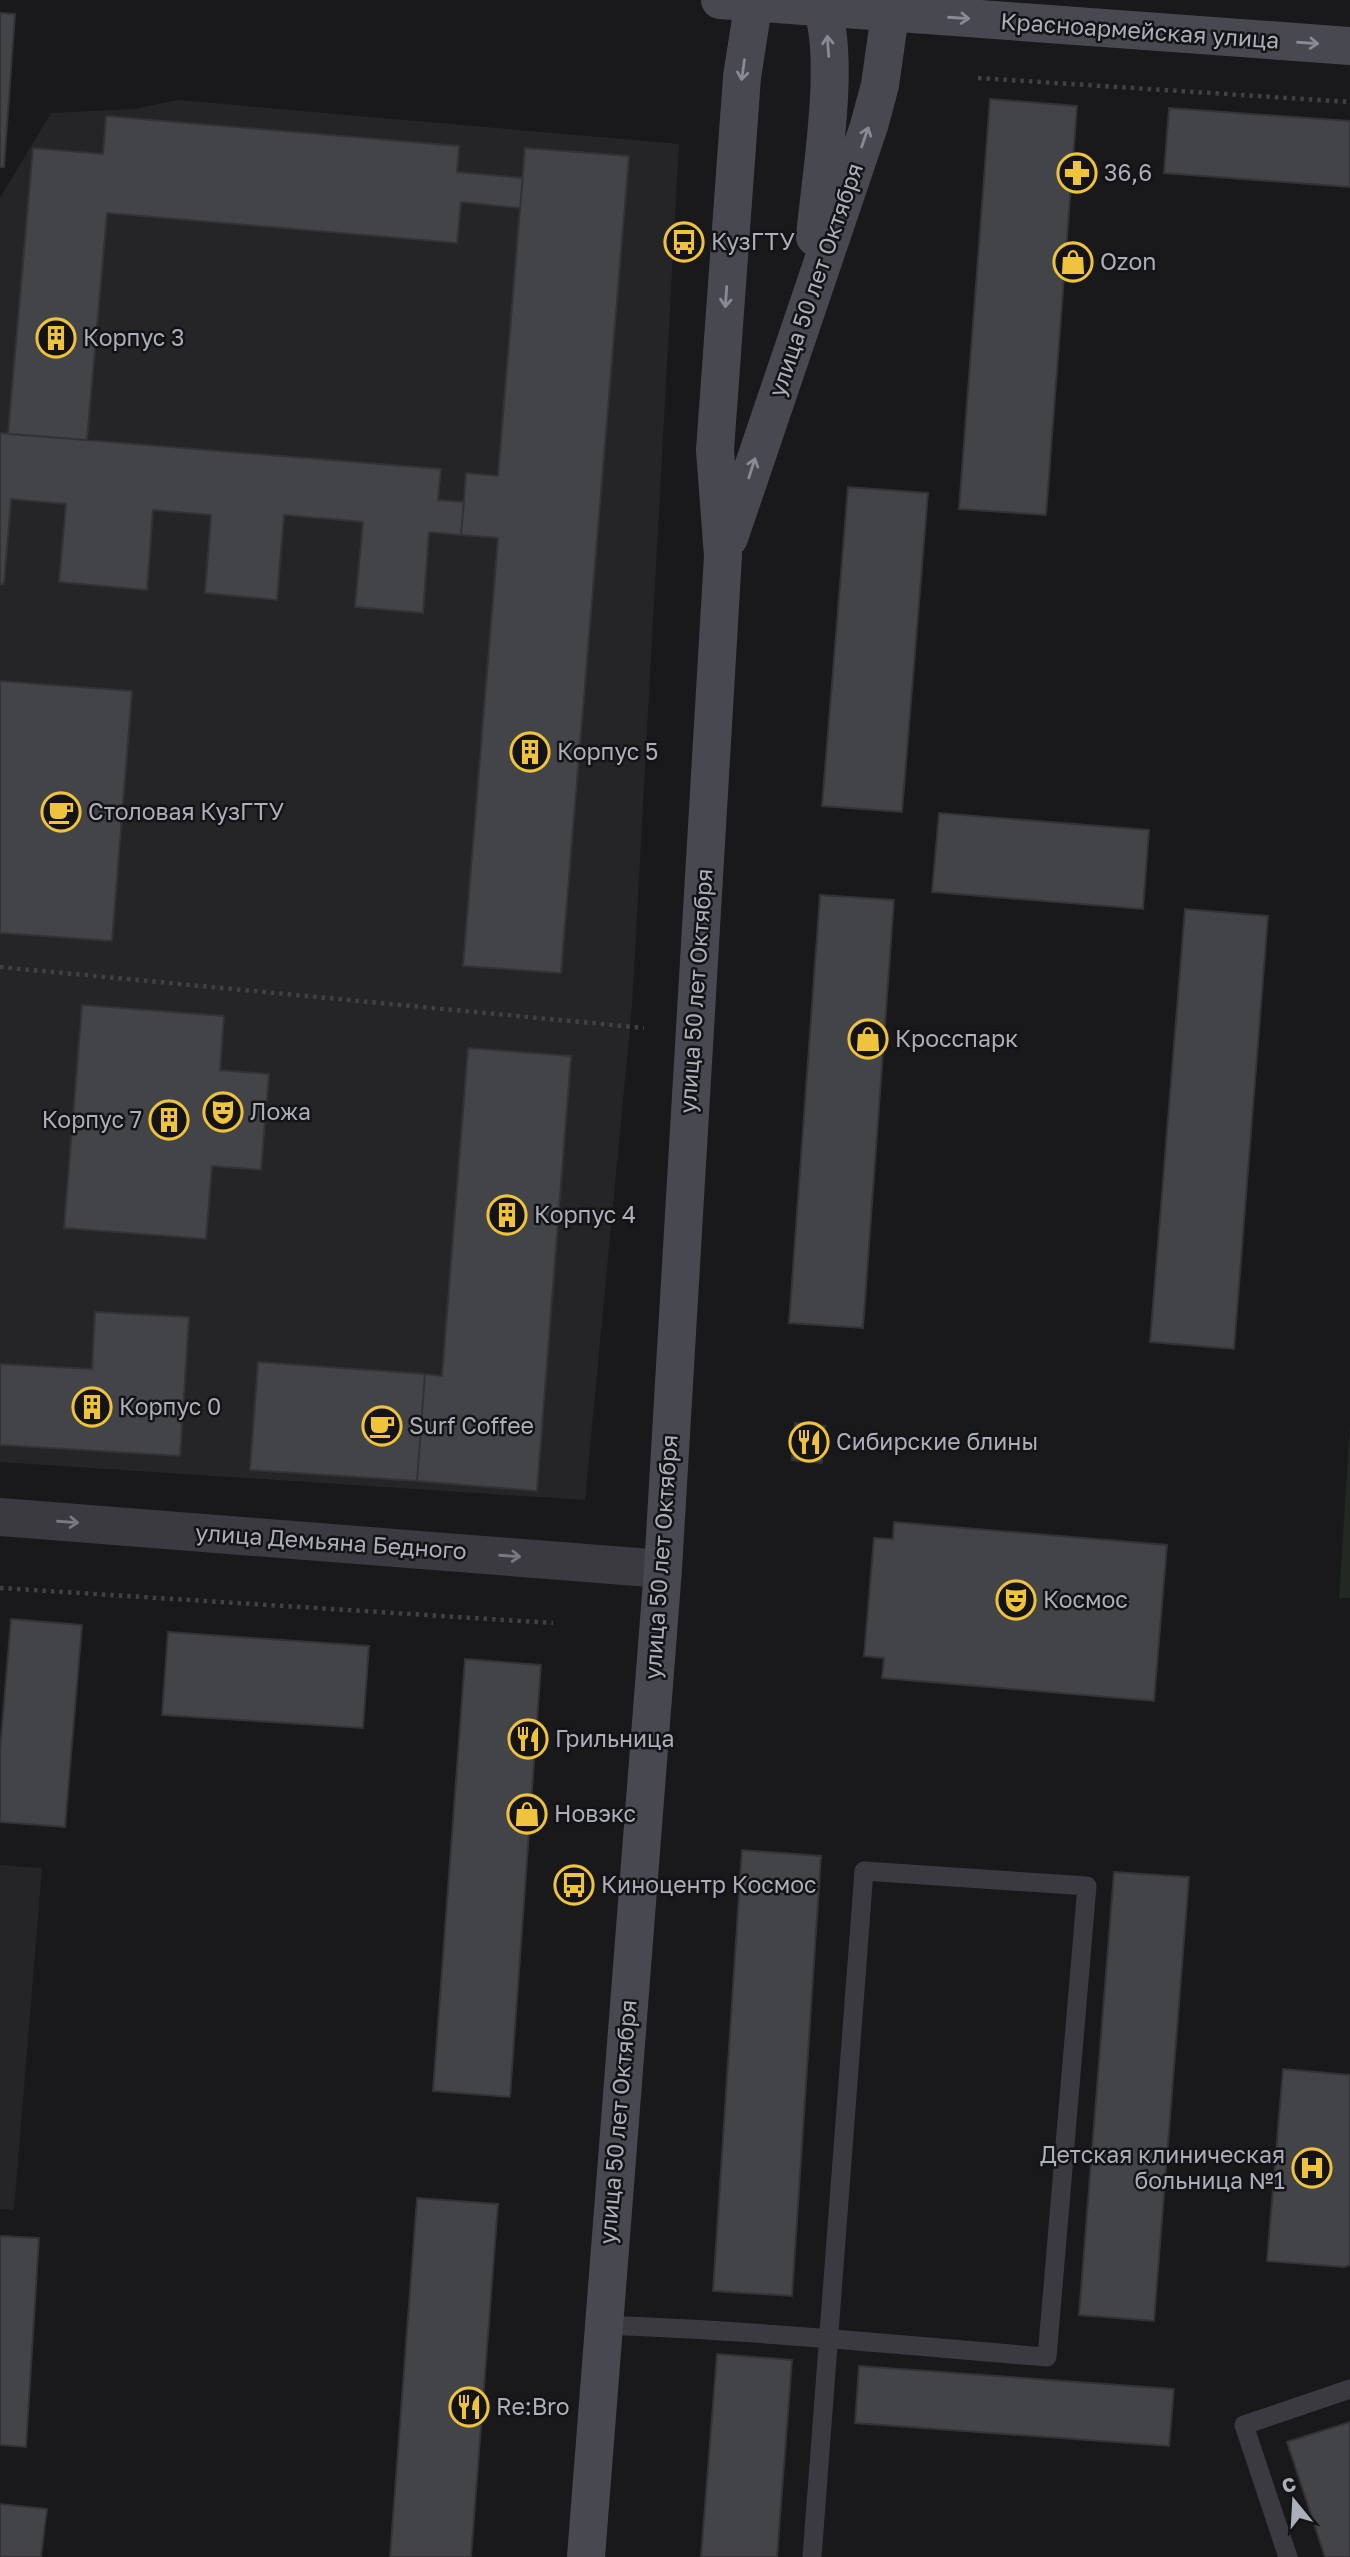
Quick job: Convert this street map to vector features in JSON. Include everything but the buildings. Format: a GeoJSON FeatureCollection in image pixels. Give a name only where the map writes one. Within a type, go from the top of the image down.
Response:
{"type":"FeatureCollection","features":[{"type":"Feature","properties":{"kind":"street","name":"Красноармейская улица"},"geometry":{"type":"LineString","coordinates":[[743,1],[892,6],[1350,46]]}},
{"type":"Feature","properties":{"kind":"street","name":"улица 50 лет Октября"},"geometry":{"type":"LineString","coordinates":[[586,2557],[663,1569],[723,556],[715,450],[742,77],[743,1]]}},
{"type":"Feature","properties":{"kind":"street"},"geometry":{"type":"LineString","coordinates":[[805,309],[830,82],[828,41],[821,4]]}},
{"type":"Feature","properties":{"kind":"street","name":"улица 50 лет Октября"},"geometry":{"type":"LineString","coordinates":[[723,556],[869,126],[880,85],[892,6]]}},
{"type":"Feature","properties":{"kind":"street","name":"улица Демьяна Бедного"},"geometry":{"type":"LineString","coordinates":[[0,1517],[663,1569]]}},
{"type":"Feature","properties":{"kind":"lane"},"geometry":{"type":"LineString","coordinates":[[602,2325],[829,2339],[1047,2357],[1087,1886],[864,1871],[829,2339],[812,2557]]}},
{"type":"Feature","properties":{"kind":"lane"},"geometry":{"type":"LineString","coordinates":[[1288,2557],[1244,2425],[1350,2389]]}},
{"type":"Feature","properties":{"kind":"path"},"geometry":{"type":"LineString","coordinates":[[978,78],[1350,102]]}},
{"type":"Feature","properties":{"kind":"path"},"geometry":{"type":"LineString","coordinates":[[0,967],[644,1028]]}},
{"type":"Feature","properties":{"kind":"path"},"geometry":{"type":"LineString","coordinates":[[0,1588],[553,1623]]}},
{"type":"Feature","properties":{"kind":"shaded area"},"geometry":{"type":"Polygon","coordinates":[[[178,100],[679,144],[632,1006],[585,1500],[0,1462],[0,198],[51,113],[134,109],[178,100]]]}},
{"type":"Feature","properties":{"kind":"shaded area"},"geometry":{"type":"Polygon","coordinates":[[[1350,1426],[1350,1598],[1339,1598],[1350,1426]]]}},
{"type":"Feature","properties":{"kind":"shaded area"},"geometry":{"type":"Polygon","coordinates":[[[0,1865],[42,1868],[14,2210],[0,2209],[0,1865]]]}},
{"type":"Feature","properties":{"kind":"place","name":"36,6"},"geometry":{"type":"Point","coordinates":[1077,173]}},
{"type":"Feature","properties":{"kind":"place","name":"КузГТУ"},"geometry":{"type":"Point","coordinates":[684,242]}},
{"type":"Feature","properties":{"kind":"place","name":"Ozon"},"geometry":{"type":"Point","coordinates":[1073,262]}},
{"type":"Feature","properties":{"kind":"place","name":"Корпус 3"},"geometry":{"type":"Point","coordinates":[56,338]}},
{"type":"Feature","properties":{"kind":"place","name":"Корпус 5"},"geometry":{"type":"Point","coordinates":[530,752]}},
{"type":"Feature","properties":{"kind":"place","name":"Столовая КузГТУ"},"geometry":{"type":"Point","coordinates":[61,812]}},
{"type":"Feature","properties":{"kind":"place","name":"Кросспарк"},"geometry":{"type":"Point","coordinates":[868,1039]}},
{"type":"Feature","properties":{"kind":"place","name":"Ложа"},"geometry":{"type":"Point","coordinates":[223,1112]}},
{"type":"Feature","properties":{"kind":"place","name":"Корпус 7"},"geometry":{"type":"Point","coordinates":[169,1120]}},
{"type":"Feature","properties":{"kind":"place","name":"Корпус 4"},"geometry":{"type":"Point","coordinates":[507,1215]}},
{"type":"Feature","properties":{"kind":"place","name":"Корпус 0"},"geometry":{"type":"Point","coordinates":[92,1407]}},
{"type":"Feature","properties":{"kind":"place","name":"Surf Coffee"},"geometry":{"type":"Point","coordinates":[382,1426]}},
{"type":"Feature","properties":{"kind":"place","name":"Сибирские блины"},"geometry":{"type":"Point","coordinates":[809,1442]}},
{"type":"Feature","properties":{"kind":"place","name":"Космос"},"geometry":{"type":"Point","coordinates":[1016,1600]}},
{"type":"Feature","properties":{"kind":"place","name":"Грильница"},"geometry":{"type":"Point","coordinates":[528,1739]}},
{"type":"Feature","properties":{"kind":"place","name":"Новэкс"},"geometry":{"type":"Point","coordinates":[527,1814]}},
{"type":"Feature","properties":{"kind":"place","name":"Киноцентр Космос"},"geometry":{"type":"Point","coordinates":[574,1885]}},
{"type":"Feature","properties":{"kind":"place","name":"Детская клиническая больница №1"},"geometry":{"type":"Point","coordinates":[1312,2168]}},
{"type":"Feature","properties":{"kind":"place","name":"Re:Bro"},"geometry":{"type":"Point","coordinates":[469,2407]}}]}
